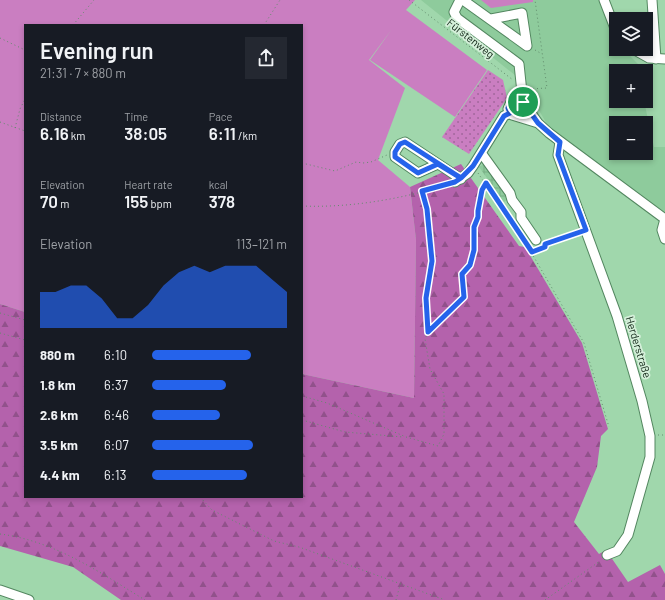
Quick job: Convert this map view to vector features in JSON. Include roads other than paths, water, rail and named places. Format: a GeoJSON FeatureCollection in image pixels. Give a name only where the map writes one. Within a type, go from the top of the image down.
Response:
{"type":"FeatureCollection","features":[{"type":"Feature","properties":{"kind":"street"},"geometry":{"type":"LineString","coordinates":[[460,0],[454,12],[457,18],[520,64],[525,90],[523,102]]}},
{"type":"Feature","properties":{"kind":"street"},"geometry":{"type":"LineString","coordinates":[[464,0],[527,46],[522,13],[491,19]]}},
{"type":"Feature","properties":{"kind":"street"},"geometry":{"type":"LineString","coordinates":[[604,0],[609,13]]}},
{"type":"Feature","properties":{"kind":"street"},"geometry":{"type":"LineString","coordinates":[[645,56],[649,58],[661,59],[652,0]]}},
{"type":"Feature","properties":{"kind":"street"},"geometry":{"type":"LineString","coordinates":[[538,123],[510,113],[508,108],[511,102],[518,99],[523,102],[538,123],[560,142],[665,219],[662,230],[665,239]]}},
{"type":"Feature","properties":{"kind":"street"},"geometry":{"type":"LineString","coordinates":[[438,164],[418,173],[395,157],[395,152],[400,144],[405,142],[438,164],[458,180],[473,166],[482,154],[504,116],[510,113]]}},
{"type":"Feature","properties":{"kind":"street","name":"Herderstraße"},"geometry":{"type":"LineString","coordinates":[[560,142],[558,155],[617,316],[642,401],[650,436],[650,457],[628,535],[617,551],[607,555]]}},
{"type":"Feature","properties":{"kind":"street"},"geometry":{"type":"LineString","coordinates":[[482,154],[510,193],[512,200],[521,212],[521,218],[536,240]]}},
{"type":"Feature","properties":{"kind":"street"},"geometry":{"type":"LineString","coordinates":[[0,590],[29,600]]}}]}
